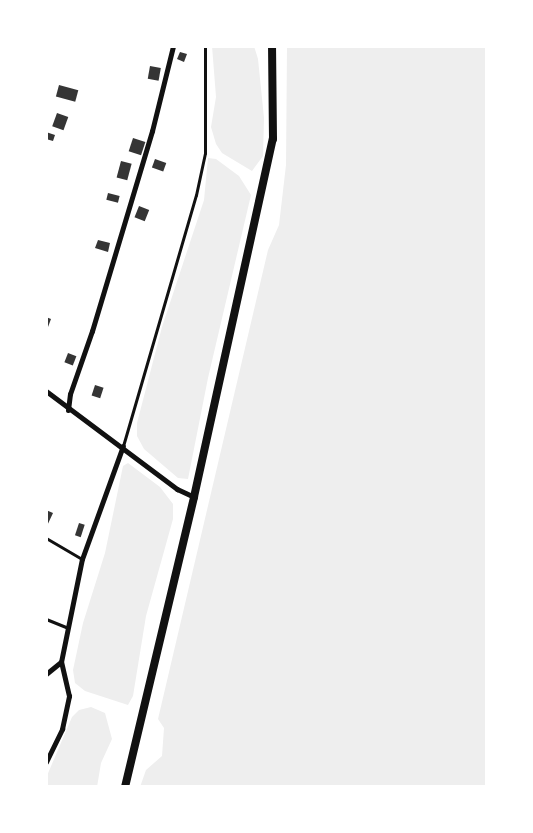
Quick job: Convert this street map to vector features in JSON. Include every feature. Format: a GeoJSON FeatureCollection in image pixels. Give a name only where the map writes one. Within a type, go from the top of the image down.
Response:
{"type":"FeatureCollection","features":[{"type":"Feature","properties":{"kind":"main road"},"geometry":{"type":"LineString","coordinates":[[125,787],[132,766],[194,498],[273,139],[272,46]]}},
{"type":"Feature","properties":{"kind":"street"},"geometry":{"type":"LineString","coordinates":[[68,410],[70,394],[92,331],[152,131],[173,46]]}},
{"type":"Feature","properties":{"kind":"street"},"geometry":{"type":"LineString","coordinates":[[46,391],[68,410],[122,446],[177,489],[194,498]]}},
{"type":"Feature","properties":{"kind":"street"},"geometry":{"type":"LineString","coordinates":[[46,762],[62,729],[69,696],[61,662],[66,627],[82,559],[122,446]]}},
{"type":"Feature","properties":{"kind":"street"},"geometry":{"type":"LineString","coordinates":[[46,674],[61,662]]}},
{"type":"Feature","properties":{"kind":"lane"},"geometry":{"type":"LineString","coordinates":[[122,446],[196,195],[204,153],[205,46]]}},
{"type":"Feature","properties":{"kind":"lane"},"geometry":{"type":"LineString","coordinates":[[46,538],[82,559]]}},
{"type":"Feature","properties":{"kind":"lane"},"geometry":{"type":"LineString","coordinates":[[46,619],[66,627]]}},
{"type":"Feature","properties":{"kind":"shaded area"},"geometry":{"type":"Polygon","coordinates":[[[212,46],[254,46],[258,59],[264,118],[263,156],[252,171],[222,153],[216,144],[211,127],[216,97],[212,46]]]}},
{"type":"Feature","properties":{"kind":"shaded area"},"geometry":{"type":"Polygon","coordinates":[[[287,46],[487,46],[487,787],[140,787],[146,770],[162,756],[164,728],[158,719],[268,250],[279,225],[286,165],[287,46]]]}},
{"type":"Feature","properties":{"kind":"shaded area"},"geometry":{"type":"Polygon","coordinates":[[[208,158],[216,159],[239,176],[251,195],[208,378],[188,479],[178,478],[144,449],[137,436],[137,423],[162,327],[204,200],[208,158]]]}},
{"type":"Feature","properties":{"kind":"shaded area"},"geometry":{"type":"Polygon","coordinates":[[[128,463],[160,487],[173,504],[173,519],[146,616],[133,696],[128,705],[85,691],[75,683],[73,670],[83,623],[105,553],[123,466],[128,463]]]}},
{"type":"Feature","properties":{"kind":"shaded area"},"geometry":{"type":"Polygon","coordinates":[[[91,707],[105,713],[112,739],[101,763],[97,787],[46,787],[46,778],[72,717],[79,710],[91,707]]]}},
{"type":"Feature","properties":{"kind":"building"},"geometry":{"type":"Polygon","coordinates":[[[180,52],[187,54],[184,62],[177,59],[180,52]]]}},
{"type":"Feature","properties":{"kind":"building"},"geometry":{"type":"Polygon","coordinates":[[[150,66],[161,68],[159,81],[148,79],[150,66]]]}},
{"type":"Feature","properties":{"kind":"building"},"geometry":{"type":"Polygon","coordinates":[[[59,85],[78,90],[75,102],[56,97],[59,85]]]}},
{"type":"Feature","properties":{"kind":"building"},"geometry":{"type":"Polygon","coordinates":[[[57,113],[68,117],[63,130],[52,126],[57,113]]]}},
{"type":"Feature","properties":{"kind":"building"},"geometry":{"type":"Polygon","coordinates":[[[46,132],[55,135],[53,141],[46,139],[46,132]]]}},
{"type":"Feature","properties":{"kind":"building"},"geometry":{"type":"Polygon","coordinates":[[[133,138],[145,142],[141,155],[129,151],[133,138]]]}},
{"type":"Feature","properties":{"kind":"building"},"geometry":{"type":"Polygon","coordinates":[[[155,159],[166,163],[163,172],[152,167],[155,159]]]}},
{"type":"Feature","properties":{"kind":"building"},"geometry":{"type":"Polygon","coordinates":[[[121,161],[132,164],[127,180],[117,177],[121,161]]]}},
{"type":"Feature","properties":{"kind":"building"},"geometry":{"type":"Polygon","coordinates":[[[108,193],[120,196],[118,203],[106,200],[108,193]]]}},
{"type":"Feature","properties":{"kind":"building"},"geometry":{"type":"Polygon","coordinates":[[[139,206],[149,210],[145,221],[135,217],[139,206]]]}},
{"type":"Feature","properties":{"kind":"building"},"geometry":{"type":"Polygon","coordinates":[[[98,240],[110,243],[108,252],[95,248],[98,240]]]}},
{"type":"Feature","properties":{"kind":"building"},"geometry":{"type":"Polygon","coordinates":[[[46,317],[51,319],[48,327],[46,326],[46,317]]]}},
{"type":"Feature","properties":{"kind":"building"},"geometry":{"type":"Polygon","coordinates":[[[68,353],[76,356],[73,366],[64,362],[68,353]]]}},
{"type":"Feature","properties":{"kind":"building"},"geometry":{"type":"Polygon","coordinates":[[[95,385],[104,388],[100,398],[92,395],[95,385]]]}},
{"type":"Feature","properties":{"kind":"building"},"geometry":{"type":"Polygon","coordinates":[[[46,510],[53,513],[46,528],[46,510]]]}},
{"type":"Feature","properties":{"kind":"building"},"geometry":{"type":"Polygon","coordinates":[[[79,523],[85,525],[81,537],[75,535],[79,523]]]}}]}
